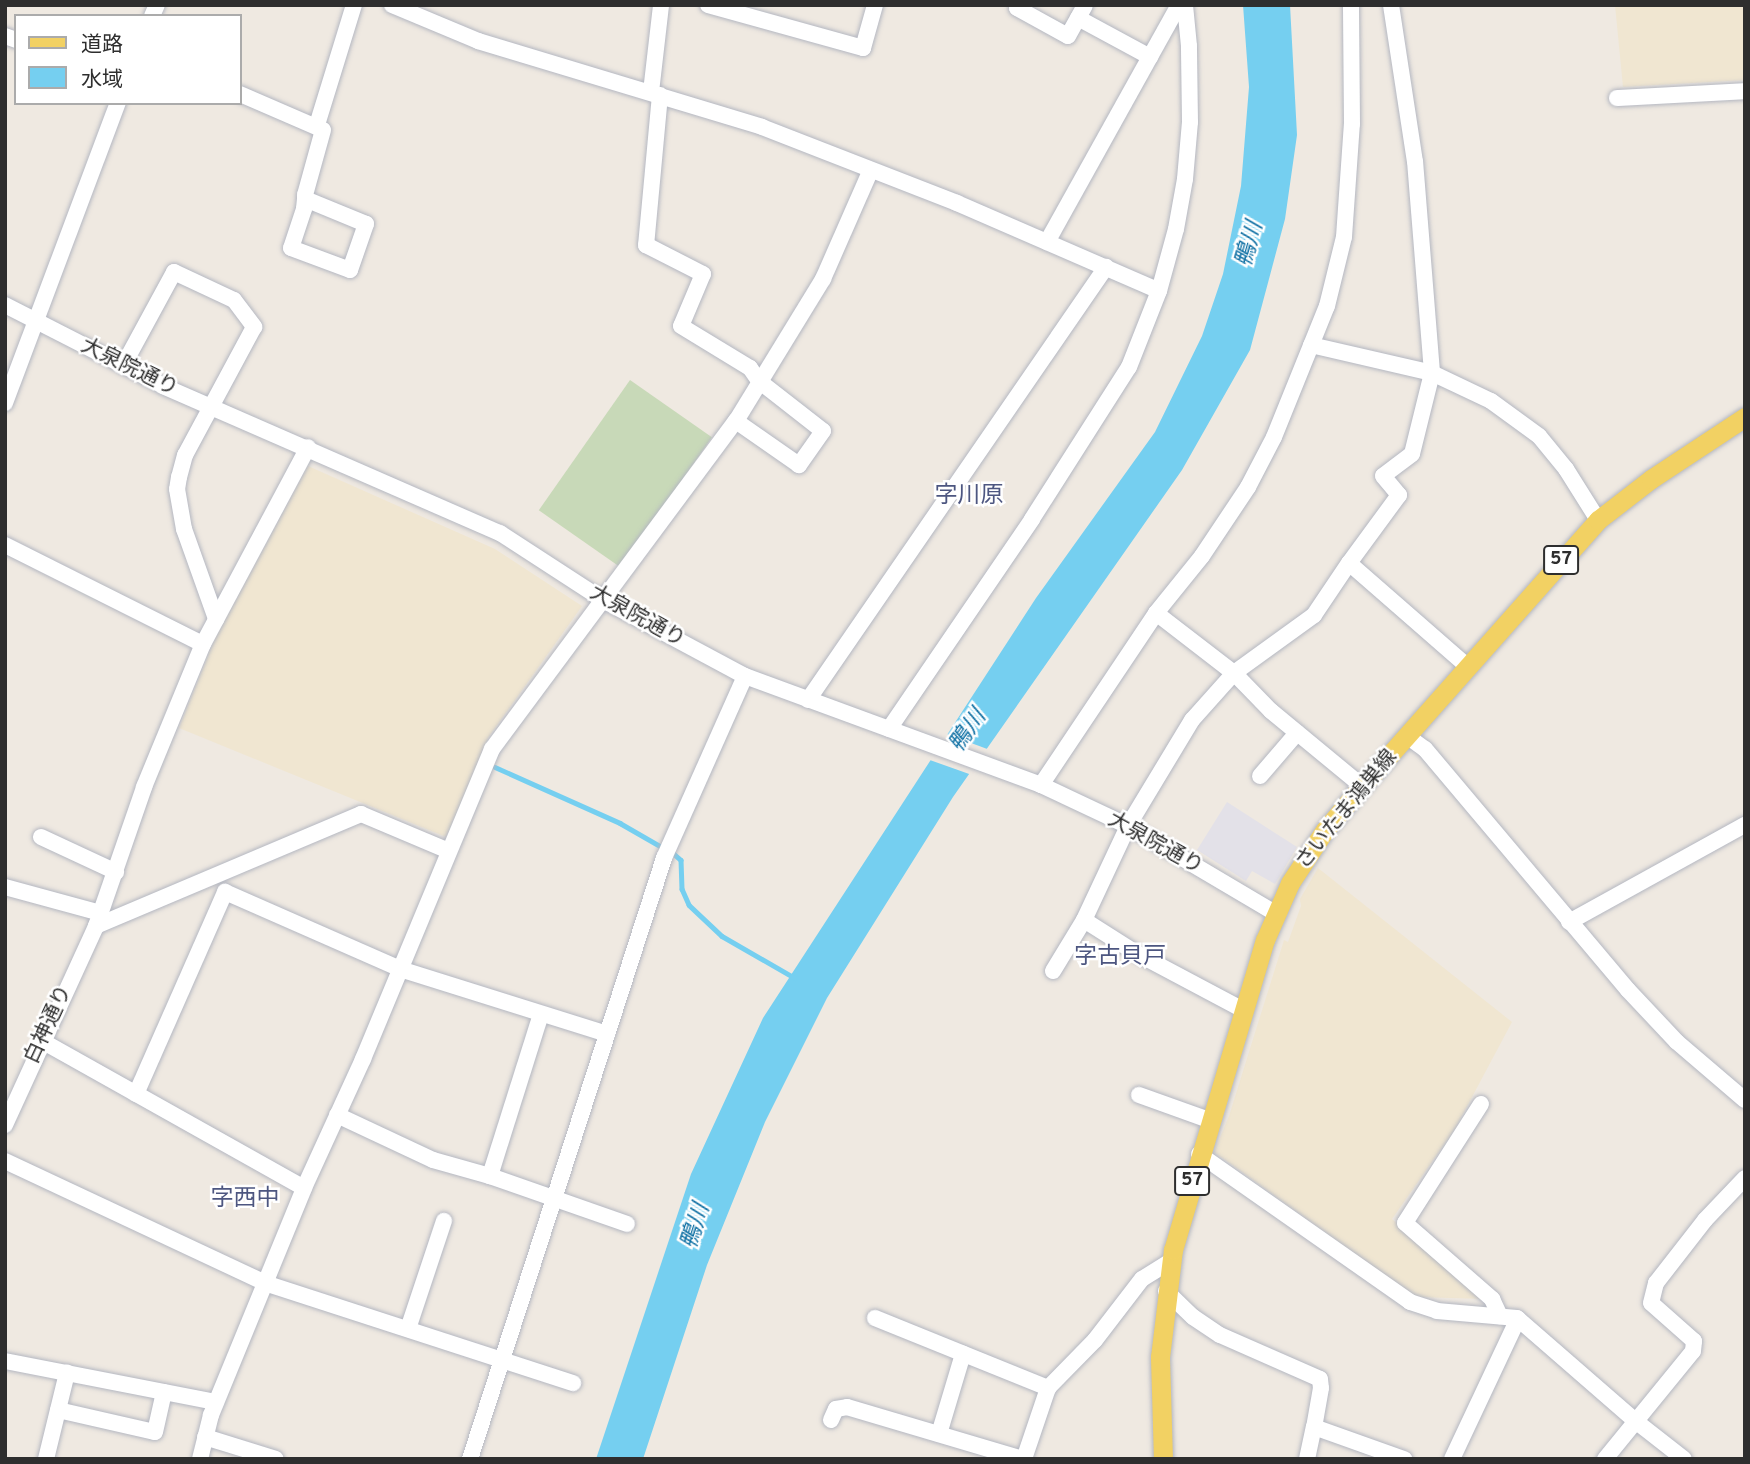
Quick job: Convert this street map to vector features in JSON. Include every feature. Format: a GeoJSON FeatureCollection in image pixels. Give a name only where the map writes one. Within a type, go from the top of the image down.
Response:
{"type":"FeatureCollection","features":[{"type":"Feature","properties":{"kind":"main road","name":"さいたま鴻巣線"},"geometry":{"type":"LineString","coordinates":[[1163,1459],[1159,1373],[1171,1261],[1199,1154],[1242,1010],[1275,913],[1307,855],[1362,786],[1598,520],[1651,479],[1745,417]]}},
{"type":"Feature","properties":{"kind":"street"},"geometry":{"type":"LineString","coordinates":[[317,125],[354,5]]}},
{"type":"Feature","properties":{"kind":"street"},"geometry":{"type":"LineString","coordinates":[[392,5],[478,41],[762,127],[870,172],[957,203],[1159,291]]}},
{"type":"Feature","properties":{"kind":"street"},"geometry":{"type":"LineString","coordinates":[[661,5],[646,246],[703,274],[681,326],[750,368],[759,382],[823,431],[799,466],[736,421]]}},
{"type":"Feature","properties":{"kind":"street"},"geometry":{"type":"LineString","coordinates":[[708,5],[863,48],[875,5]]}},
{"type":"Feature","properties":{"kind":"street"},"geometry":{"type":"LineString","coordinates":[[1018,5],[1017,8],[1068,36],[1082,11],[1150,57]]}},
{"type":"Feature","properties":{"kind":"street"},"geometry":{"type":"LineString","coordinates":[[1047,242],[1179,5]]}},
{"type":"Feature","properties":{"kind":"street"},"geometry":{"type":"LineString","coordinates":[[889,729],[1099,418],[1129,367],[1159,291],[1176,229],[1190,122],[1185,5]]}},
{"type":"Feature","properties":{"kind":"street"},"geometry":{"type":"LineString","coordinates":[[1041,785],[1156,613],[1202,556],[1248,487],[1274,437],[1327,306],[1345,237],[1352,124],[1351,5]]}},
{"type":"Feature","properties":{"kind":"street"},"geometry":{"type":"LineString","coordinates":[[1052,971],[1084,919],[1128,826],[1192,720],[1234,673],[1314,615],[1399,495],[1383,476],[1412,454],[1432,373],[1416,161],[1391,5]]}},
{"type":"Feature","properties":{"kind":"street"},"geometry":{"type":"LineString","coordinates":[[1617,98],[1745,91]]}},
{"type":"Feature","properties":{"kind":"street"},"geometry":{"type":"LineString","coordinates":[[242,95],[317,125],[323,130],[323,138],[305,199],[291,247],[350,270],[366,224],[305,199]]}},
{"type":"Feature","properties":{"kind":"street"},"geometry":{"type":"LineString","coordinates":[[5,403],[35,321],[64,254],[68,229],[117,105]]}},
{"type":"Feature","properties":{"kind":"street"},"geometry":{"type":"LineString","coordinates":[[200,1459],[216,1402],[304,1188],[400,969],[492,748],[736,421],[823,279],[870,172]]}},
{"type":"Feature","properties":{"kind":"street"},"geometry":{"type":"LineString","coordinates":[[808,701],[1106,267]]}},
{"type":"Feature","properties":{"kind":"street"},"geometry":{"type":"LineString","coordinates":[[123,366],[174,272],[234,300],[254,327],[185,455],[177,489],[184,529],[216,620]]}},
{"type":"Feature","properties":{"kind":"street","name":"大泉院通り"},"geometry":{"type":"LineString","coordinates":[[5,305],[123,366],[211,407],[500,533],[603,600],[745,676],[1041,785],[1128,826],[1275,913]]}},
{"type":"Feature","properties":{"kind":"street"},"geometry":{"type":"LineString","coordinates":[[1311,345],[1432,373],[1491,401],[1539,436],[1566,468],[1598,520]]}},
{"type":"Feature","properties":{"kind":"street","name":"白神通り"},"geometry":{"type":"LineString","coordinates":[[5,1125],[98,919],[144,787],[204,644],[308,447]]}},
{"type":"Feature","properties":{"kind":"street"},"geometry":{"type":"LineString","coordinates":[[5,545],[204,644]]}},
{"type":"Feature","properties":{"kind":"street"},"geometry":{"type":"LineString","coordinates":[[1349,563],[1467,666]]}},
{"type":"Feature","properties":{"kind":"street"},"geometry":{"type":"LineString","coordinates":[[1156,613],[1234,673],[1270,711],[1362,786]]}},
{"type":"Feature","properties":{"kind":"street"},"geometry":{"type":"LineString","coordinates":[[470,1459],[664,858],[745,676]]}},
{"type":"Feature","properties":{"kind":"street"},"geometry":{"type":"LineString","coordinates":[[1260,776],[1297,733]]}},
{"type":"Feature","properties":{"kind":"street"},"geometry":{"type":"LineString","coordinates":[[1407,736],[1425,749],[1569,922],[1677,1042],[1745,1100]]}},
{"type":"Feature","properties":{"kind":"street"},"geometry":{"type":"LineString","coordinates":[[5,887],[98,919],[361,814],[449,851]]}},
{"type":"Feature","properties":{"kind":"street"},"geometry":{"type":"LineString","coordinates":[[1569,922],[1745,825]]}},
{"type":"Feature","properties":{"kind":"street"},"geometry":{"type":"LineString","coordinates":[[41,837],[116,872]]}},
{"type":"Feature","properties":{"kind":"street"},"geometry":{"type":"LineString","coordinates":[[136,1094],[225,892],[400,969],[607,1034]]}},
{"type":"Feature","properties":{"kind":"street"},"geometry":{"type":"LineString","coordinates":[[1084,919],[1136,953],[1242,1010]]}},
{"type":"Feature","properties":{"kind":"street"},"geometry":{"type":"LineString","coordinates":[[490,1176],[541,1014]]}},
{"type":"Feature","properties":{"kind":"street"},"geometry":{"type":"LineString","coordinates":[[41,1041],[304,1188]]}},
{"type":"Feature","properties":{"kind":"street"},"geometry":{"type":"LineString","coordinates":[[1139,1095],[1209,1120]]}},
{"type":"Feature","properties":{"kind":"street"},"geometry":{"type":"LineString","coordinates":[[1481,1104],[1405,1223],[1492,1299],[1500,1316]]}},
{"type":"Feature","properties":{"kind":"street"},"geometry":{"type":"LineString","coordinates":[[337,1115],[433,1160],[490,1176],[627,1224]]}},
{"type":"Feature","properties":{"kind":"street"},"geometry":{"type":"LineString","coordinates":[[1199,1154],[1410,1302],[1437,1311],[1518,1319],[1638,1423],[1684,1459]]}},
{"type":"Feature","properties":{"kind":"street"},"geometry":{"type":"LineString","coordinates":[[5,1161],[265,1283],[573,1383]]}},
{"type":"Feature","properties":{"kind":"street"},"geometry":{"type":"LineString","coordinates":[[1605,1459],[1638,1423],[1693,1351],[1694,1341],[1651,1303],[1656,1283],[1705,1220],[1745,1178]]}},
{"type":"Feature","properties":{"kind":"street"},"geometry":{"type":"LineString","coordinates":[[408,1329],[444,1221]]}},
{"type":"Feature","properties":{"kind":"street"},"geometry":{"type":"LineString","coordinates":[[831,1420],[836,1409],[847,1407],[1023,1459],[1048,1388],[1095,1340],[1142,1279],[1171,1261]]}},
{"type":"Feature","properties":{"kind":"street"},"geometry":{"type":"LineString","coordinates":[[1166,1291],[1193,1317],[1220,1335],[1320,1379],[1321,1388],[1307,1459]]}},
{"type":"Feature","properties":{"kind":"street"},"geometry":{"type":"LineString","coordinates":[[876,1318],[1048,1388]]}},
{"type":"Feature","properties":{"kind":"street"},"geometry":{"type":"LineString","coordinates":[[1452,1459],[1518,1319]]}},
{"type":"Feature","properties":{"kind":"street"},"geometry":{"type":"LineString","coordinates":[[939,1434],[964,1353]]}},
{"type":"Feature","properties":{"kind":"street"},"geometry":{"type":"LineString","coordinates":[[5,1361],[216,1402]]}},
{"type":"Feature","properties":{"kind":"street"},"geometry":{"type":"LineString","coordinates":[[46,1459],[67,1373]]}},
{"type":"Feature","properties":{"kind":"street"},"geometry":{"type":"LineString","coordinates":[[58,1410],[155,1432],[164,1392]]}},
{"type":"Feature","properties":{"kind":"street"},"geometry":{"type":"LineString","coordinates":[[1314,1427],[1404,1459]]}},
{"type":"Feature","properties":{"kind":"street"},"geometry":{"type":"LineString","coordinates":[[205,1437],[276,1459]]}},
{"type":"Feature","properties":{"kind":"shaded area"},"geometry":{"type":"Polygon","coordinates":[[[1615,5],[1745,5],[1745,80],[1623,87],[1615,5]]]}},
{"type":"Feature","properties":{"kind":"shaded area"},"geometry":{"type":"Polygon","coordinates":[[[308,466],[495,549],[582,606],[488,738],[446,837],[179,728],[214,641],[308,466]]]}},
{"type":"Feature","properties":{"kind":"shaded area"},"geometry":{"type":"Polygon","coordinates":[[[1227,802],[1297,847],[1275,884],[1252,871],[1246,881],[1197,850],[1227,802]]]}},
{"type":"Feature","properties":{"kind":"shaded area"},"geometry":{"type":"Polygon","coordinates":[[[1318,868],[1512,1022],[1455,1129],[1392,1219],[1488,1299],[1415,1297],[1214,1152],[1229,1116],[1284,940],[1288,942],[1301,906],[1300,899],[1318,868]]]}},
{"type":"Feature","properties":{"kind":"green space"},"geometry":{"type":"Polygon","coordinates":[[[630,380],[712,437],[621,568],[539,510],[630,380]]]}},
{"type":"Feature","properties":{"kind":"water","name":"鴨川"},"geometry":{"type":"Polygon","coordinates":[[[1243,5],[1290,5],[1297,135],[1285,219],[1250,350],[1182,470],[953,797],[827,998],[765,1122],[707,1265],[643,1459],[596,1459],[691,1174],[763,1018],[1036,598],[1155,432],[1202,336],[1223,274],[1241,186],[1249,87],[1243,5]]]}},
{"type":"Feature","properties":{"kind":"pier"},"geometry":{"type":"Polygon","coordinates":[[[944,733],[990,750],[972,775],[927,759],[944,733]]]}},
{"type":"Feature","properties":{"kind":"waterway"},"geometry":{"type":"LineString","coordinates":[[495,767],[620,823],[674,854],[681,860],[682,889],[689,905],[722,936],[795,978]]}},
{"type":"Feature","properties":{"kind":"district","name":"字川原"},"geometry":{"type":"Point","coordinates":[969,497]}},
{"type":"Feature","properties":{"kind":"district","name":"字古貝戸"},"geometry":{"type":"Point","coordinates":[1120,958]}},
{"type":"Feature","properties":{"kind":"district","name":"字西中"},"geometry":{"type":"Point","coordinates":[245,1200]}}]}
